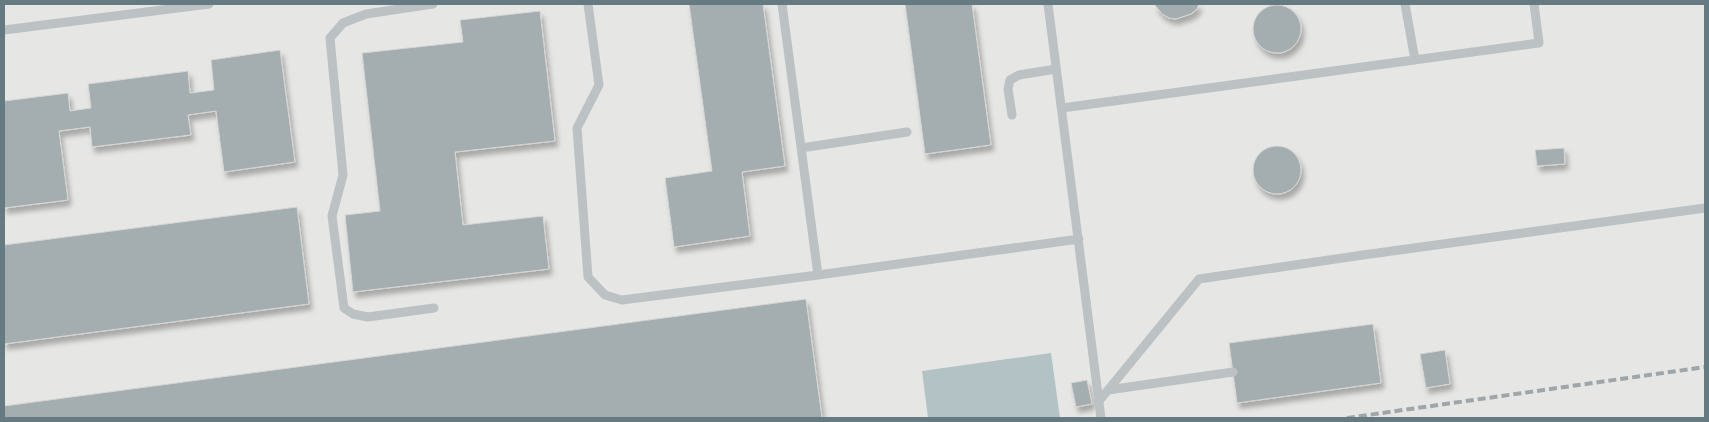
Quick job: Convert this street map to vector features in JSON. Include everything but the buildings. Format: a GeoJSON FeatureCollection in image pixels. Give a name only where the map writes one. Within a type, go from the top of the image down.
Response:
{"type":"FeatureCollection","features":[{"type":"Feature","properties":{"kind":"lane"},"geometry":{"type":"LineString","coordinates":[[4,30],[209,4]]}},
{"type":"Feature","properties":{"kind":"lane"},"geometry":{"type":"LineString","coordinates":[[433,4],[366,14],[343,24],[330,38],[343,175],[332,216],[344,308],[353,314],[368,317],[434,308]]}},
{"type":"Feature","properties":{"kind":"lane"},"geometry":{"type":"LineString","coordinates":[[588,4],[599,85],[576,128],[588,277],[605,295],[622,300],[1078,240]]}},
{"type":"Feature","properties":{"kind":"lane"},"geometry":{"type":"LineString","coordinates":[[782,4],[818,275]]}},
{"type":"Feature","properties":{"kind":"lane"},"geometry":{"type":"LineString","coordinates":[[1048,4],[1101,418]]}},
{"type":"Feature","properties":{"kind":"lane"},"geometry":{"type":"LineString","coordinates":[[1406,4],[1415,60]]}},
{"type":"Feature","properties":{"kind":"lane"},"geometry":{"type":"LineString","coordinates":[[1062,108],[1539,43],[1534,4]]}},
{"type":"Feature","properties":{"kind":"lane"},"geometry":{"type":"LineString","coordinates":[[1012,115],[1008,89],[1010,80],[1019,75],[1056,68]]}},
{"type":"Feature","properties":{"kind":"lane"},"geometry":{"type":"LineString","coordinates":[[801,148],[908,132]]}},
{"type":"Feature","properties":{"kind":"lane"},"geometry":{"type":"LineString","coordinates":[[1099,401],[1199,279],[1364,254],[1705,208]]}},
{"type":"Feature","properties":{"kind":"lane"},"geometry":{"type":"LineString","coordinates":[[1108,390],[1233,372]]}},
{"type":"Feature","properties":{"kind":"shaded area"},"geometry":{"type":"Polygon","coordinates":[[[4,4],[1705,4],[1705,418],[4,418],[4,4]]]}},
{"type":"Feature","properties":{"kind":"shaded area"},"geometry":{"type":"Polygon","coordinates":[[[1051,353],[1060,418],[928,418],[922,371],[1051,353]]]}},
{"type":"Feature","properties":{"kind":"railway"},"geometry":{"type":"LineString","coordinates":[[1347,418],[1705,367]]}}]}
